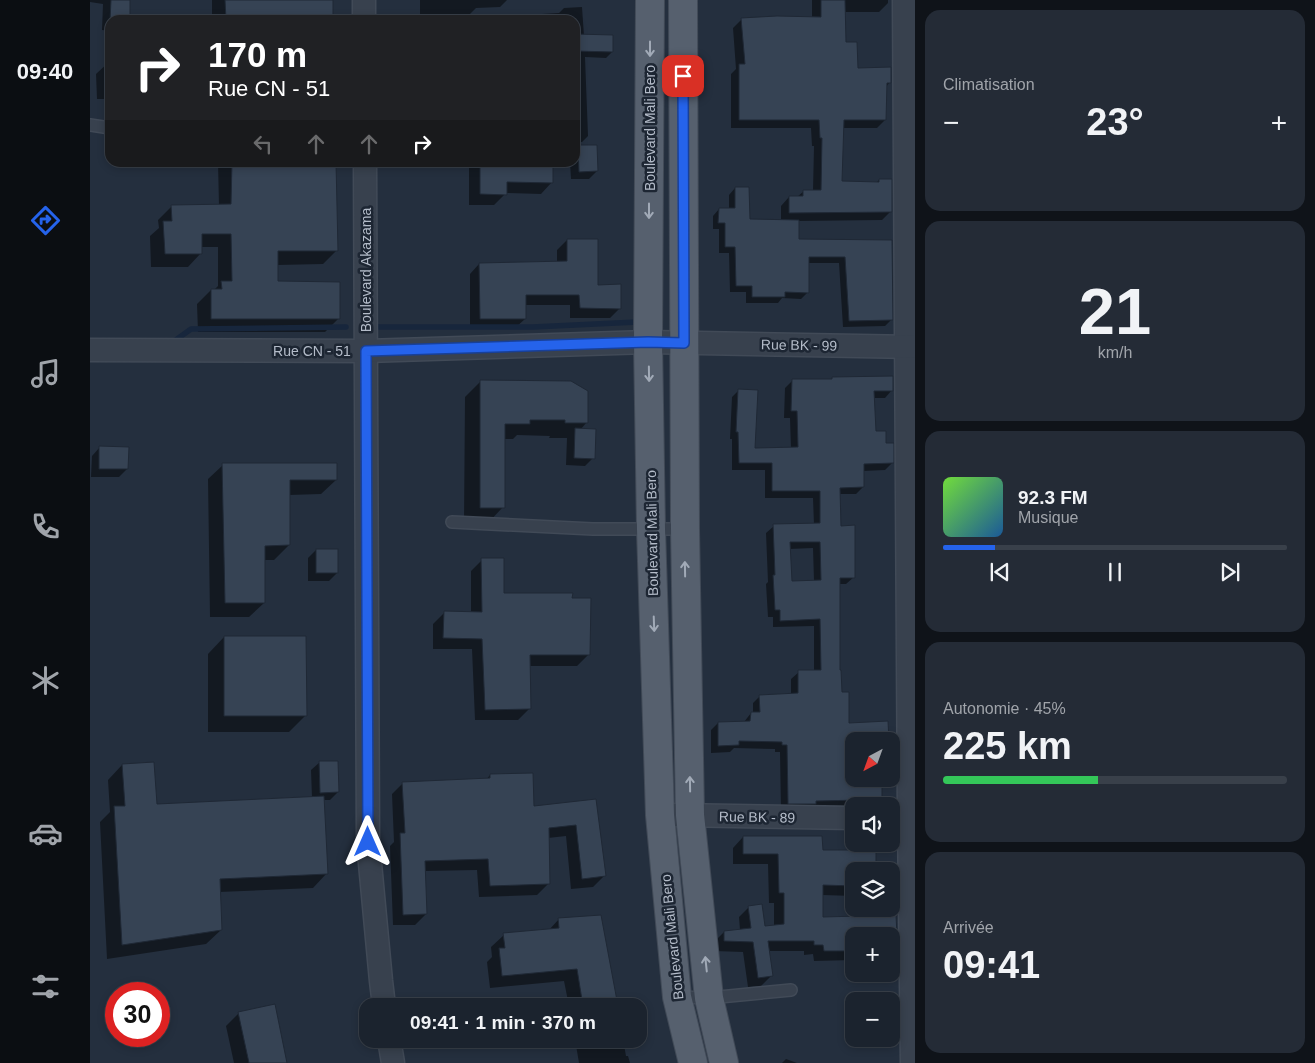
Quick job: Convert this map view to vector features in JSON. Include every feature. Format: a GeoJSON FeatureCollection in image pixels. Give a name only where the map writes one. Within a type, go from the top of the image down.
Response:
{"type":"FeatureCollection","features":[{"type":"Feature","properties":{"kind":"main road","name":"Boulevard Mali Bero"},"geometry":{"type":"LineString","coordinates":[[650,0],[648,342],[651,529],[660,815],[677,997],[692,1063]]}},
{"type":"Feature","properties":{"kind":"main road"},"geometry":{"type":"LineString","coordinates":[[683,0],[684,529],[690,816],[709,998],[724,1063]]}},
{"type":"Feature","properties":{"kind":"street"},"geometry":{"type":"LineString","coordinates":[[364,0],[364,15]]}},
{"type":"Feature","properties":{"kind":"street"},"geometry":{"type":"LineString","coordinates":[[904,0],[910,347],[905,819],[912,1063]]}},
{"type":"Feature","properties":{"kind":"street","name":"Boulevard Akazama"},"geometry":{"type":"LineString","coordinates":[[365,167],[368,842],[383,998]]}},
{"type":"Feature","properties":{"kind":"street","name":"Rue CN - 51"},"geometry":{"type":"LineString","coordinates":[[90,350],[366,351],[648,342],[684,343]]}},
{"type":"Feature","properties":{"kind":"street","name":"Rue BK - 99"},"geometry":{"type":"LineString","coordinates":[[684,343],[910,347]]}},
{"type":"Feature","properties":{"kind":"street","name":"Rue BK - 89"},"geometry":{"type":"LineString","coordinates":[[660,815],[845,818]]}},
{"type":"Feature","properties":{"kind":"street"},"geometry":{"type":"LineString","coordinates":[[390,1048],[393,1063]]}},
{"type":"Feature","properties":{"kind":"lane"},"geometry":{"type":"LineString","coordinates":[[90,125],[105,127]]}},
{"type":"Feature","properties":{"kind":"lane"},"geometry":{"type":"LineString","coordinates":[[452,522],[592,529],[684,529]]}},
{"type":"Feature","properties":{"kind":"lane"},"geometry":{"type":"LineString","coordinates":[[677,997],[709,998],[791,990]]}},
{"type":"Feature","properties":{"kind":"building"},"geometry":{"type":"Polygon","coordinates":[[[111,0],[130,0],[130,15],[110,15],[111,0]]]}},
{"type":"Feature","properties":{"kind":"building"},"geometry":{"type":"Polygon","coordinates":[[[225,0],[333,0],[333,15],[226,15],[225,0]]]}},
{"type":"Feature","properties":{"kind":"building"},"geometry":{"type":"Polygon","coordinates":[[[821,0],[845,0],[846,42],[857,42],[858,68],[891,67],[891,83],[887,83],[886,120],[844,120],[842,181],[879,182],[879,179],[892,179],[892,212],[789,213],[789,196],[803,196],[803,190],[821,190],[822,138],[820,138],[819,120],[739,120],[739,64],[745,64],[741,18],[777,16],[821,17],[821,0]]]}},
{"type":"Feature","properties":{"kind":"building"},"geometry":{"type":"Polygon","coordinates":[[[580,34],[613,35],[613,52],[580,51],[580,34]]]}},
{"type":"Feature","properties":{"kind":"building"},"geometry":{"type":"Polygon","coordinates":[[[580,145],[597,145],[598,171],[579,172],[580,145]]]}},
{"type":"Feature","properties":{"kind":"building"},"geometry":{"type":"Polygon","coordinates":[[[232,167],[336,167],[338,251],[278,251],[278,281],[340,282],[340,319],[211,319],[211,289],[222,289],[221,281],[232,281],[231,234],[202,234],[202,254],[165,254],[163,221],[172,221],[171,205],[231,204],[232,167]]]}},
{"type":"Feature","properties":{"kind":"building"},"geometry":{"type":"Polygon","coordinates":[[[480,167],[553,167],[553,183],[507,182],[507,195],[480,194],[480,167]]]}},
{"type":"Feature","properties":{"kind":"building"},"geometry":{"type":"Polygon","coordinates":[[[735,187],[749,187],[750,219],[799,220],[799,239],[892,240],[893,320],[849,321],[845,257],[809,257],[809,293],[785,292],[785,297],[752,297],[752,286],[736,286],[735,247],[725,247],[725,223],[718,223],[719,208],[735,208],[735,187]]]}},
{"type":"Feature","properties":{"kind":"building"},"geometry":{"type":"Polygon","coordinates":[[[567,239],[598,239],[598,285],[621,284],[621,309],[580,308],[579,295],[526,295],[526,319],[480,319],[479,263],[567,261],[567,239]]]}},
{"type":"Feature","properties":{"kind":"building"},"geometry":{"type":"Polygon","coordinates":[[[893,376],[893,391],[874,391],[876,431],[886,431],[886,443],[894,443],[894,463],[864,464],[864,487],[840,488],[841,526],[855,525],[855,578],[840,578],[840,670],[842,692],[849,692],[849,723],[888,721],[889,732],[845,732],[845,788],[882,788],[882,797],[845,797],[845,800],[816,801],[816,804],[788,804],[787,745],[782,745],[782,742],[739,741],[739,745],[718,746],[718,722],[750,721],[751,712],[760,712],[759,695],[798,693],[798,670],[821,670],[820,619],[780,621],[780,610],[775,610],[773,575],[775,575],[773,524],[820,523],[820,491],[772,491],[772,463],[739,463],[738,432],[736,432],[738,389],[758,390],[755,448],[798,447],[797,411],[791,411],[792,379],[832,379],[832,377],[893,376]],[[790,542],[792,581],[821,580],[820,542],[790,542]]]}},
{"type":"Feature","properties":{"kind":"building"},"geometry":{"type":"Polygon","coordinates":[[[480,380],[571,381],[588,391],[588,423],[565,423],[565,420],[530,420],[530,424],[505,424],[505,508],[480,508],[480,380]]]}},
{"type":"Feature","properties":{"kind":"building"},"geometry":{"type":"Polygon","coordinates":[[[575,428],[596,429],[595,459],[574,458],[575,428]]]}},
{"type":"Feature","properties":{"kind":"building"},"geometry":{"type":"Polygon","coordinates":[[[99,446],[129,447],[128,469],[99,469],[99,446]]]}},
{"type":"Feature","properties":{"kind":"building"},"geometry":{"type":"Polygon","coordinates":[[[222,463],[337,463],[337,480],[290,480],[290,545],[265,546],[265,603],[225,603],[222,463]]]}},
{"type":"Feature","properties":{"kind":"building"},"geometry":{"type":"Polygon","coordinates":[[[316,549],[338,549],[338,573],[316,573],[316,549]]]}},
{"type":"Feature","properties":{"kind":"building"},"geometry":{"type":"Polygon","coordinates":[[[481,558],[504,558],[504,593],[573,593],[572,598],[591,598],[590,655],[530,655],[531,709],[485,710],[482,639],[443,638],[444,611],[482,612],[481,558]]]}},
{"type":"Feature","properties":{"kind":"building"},"geometry":{"type":"Polygon","coordinates":[[[224,636],[306,636],[307,716],[224,716],[224,636]]]}},
{"type":"Feature","properties":{"kind":"building"},"geometry":{"type":"Polygon","coordinates":[[[319,761],[338,761],[339,792],[320,793],[319,761]]]}},
{"type":"Feature","properties":{"kind":"building"},"geometry":{"type":"Polygon","coordinates":[[[154,762],[157,804],[324,796],[328,874],[220,879],[222,930],[122,945],[114,806],[125,806],[122,764],[154,762]]]}},
{"type":"Feature","properties":{"kind":"building"},"geometry":{"type":"Polygon","coordinates":[[[533,773],[534,806],[596,799],[606,876],[582,879],[576,825],[549,828],[550,884],[490,886],[488,859],[425,861],[427,914],[403,915],[400,833],[405,833],[402,782],[490,778],[490,774],[533,773]]]}},
{"type":"Feature","properties":{"kind":"building"},"geometry":{"type":"Polygon","coordinates":[[[743,836],[822,836],[823,850],[876,852],[876,862],[845,862],[845,886],[823,885],[823,917],[896,917],[897,927],[845,927],[845,951],[824,951],[823,945],[814,945],[814,941],[768,941],[773,976],[758,978],[753,942],[724,941],[724,931],[751,928],[748,906],[762,904],[765,926],[784,924],[784,893],[779,893],[778,854],[743,854],[743,836]]]}},
{"type":"Feature","properties":{"kind":"building"},"geometry":{"type":"Polygon","coordinates":[[[601,915],[617,998],[582,998],[577,969],[502,976],[499,948],[505,948],[503,933],[559,928],[558,918],[601,915]]]}},
{"type":"Feature","properties":{"kind":"building"},"geometry":{"type":"Polygon","coordinates":[[[275,1004],[287,1063],[249,1063],[238,1012],[275,1004]]]}},
{"type":"Feature","properties":{"kind":"waterway"},"geometry":{"type":"LineString","coordinates":[[377,327],[533,327],[637,322]]}},
{"type":"Feature","properties":{"kind":"waterway"},"geometry":{"type":"LineString","coordinates":[[169,342],[173,342],[191,329],[346,327]]}},
{"type":"Feature","properties":{"kind":"route"},"geometry":{"type":"LineString","coordinates":[[368,842],[366,351],[648,342],[684,343],[683,76]]}}]}
